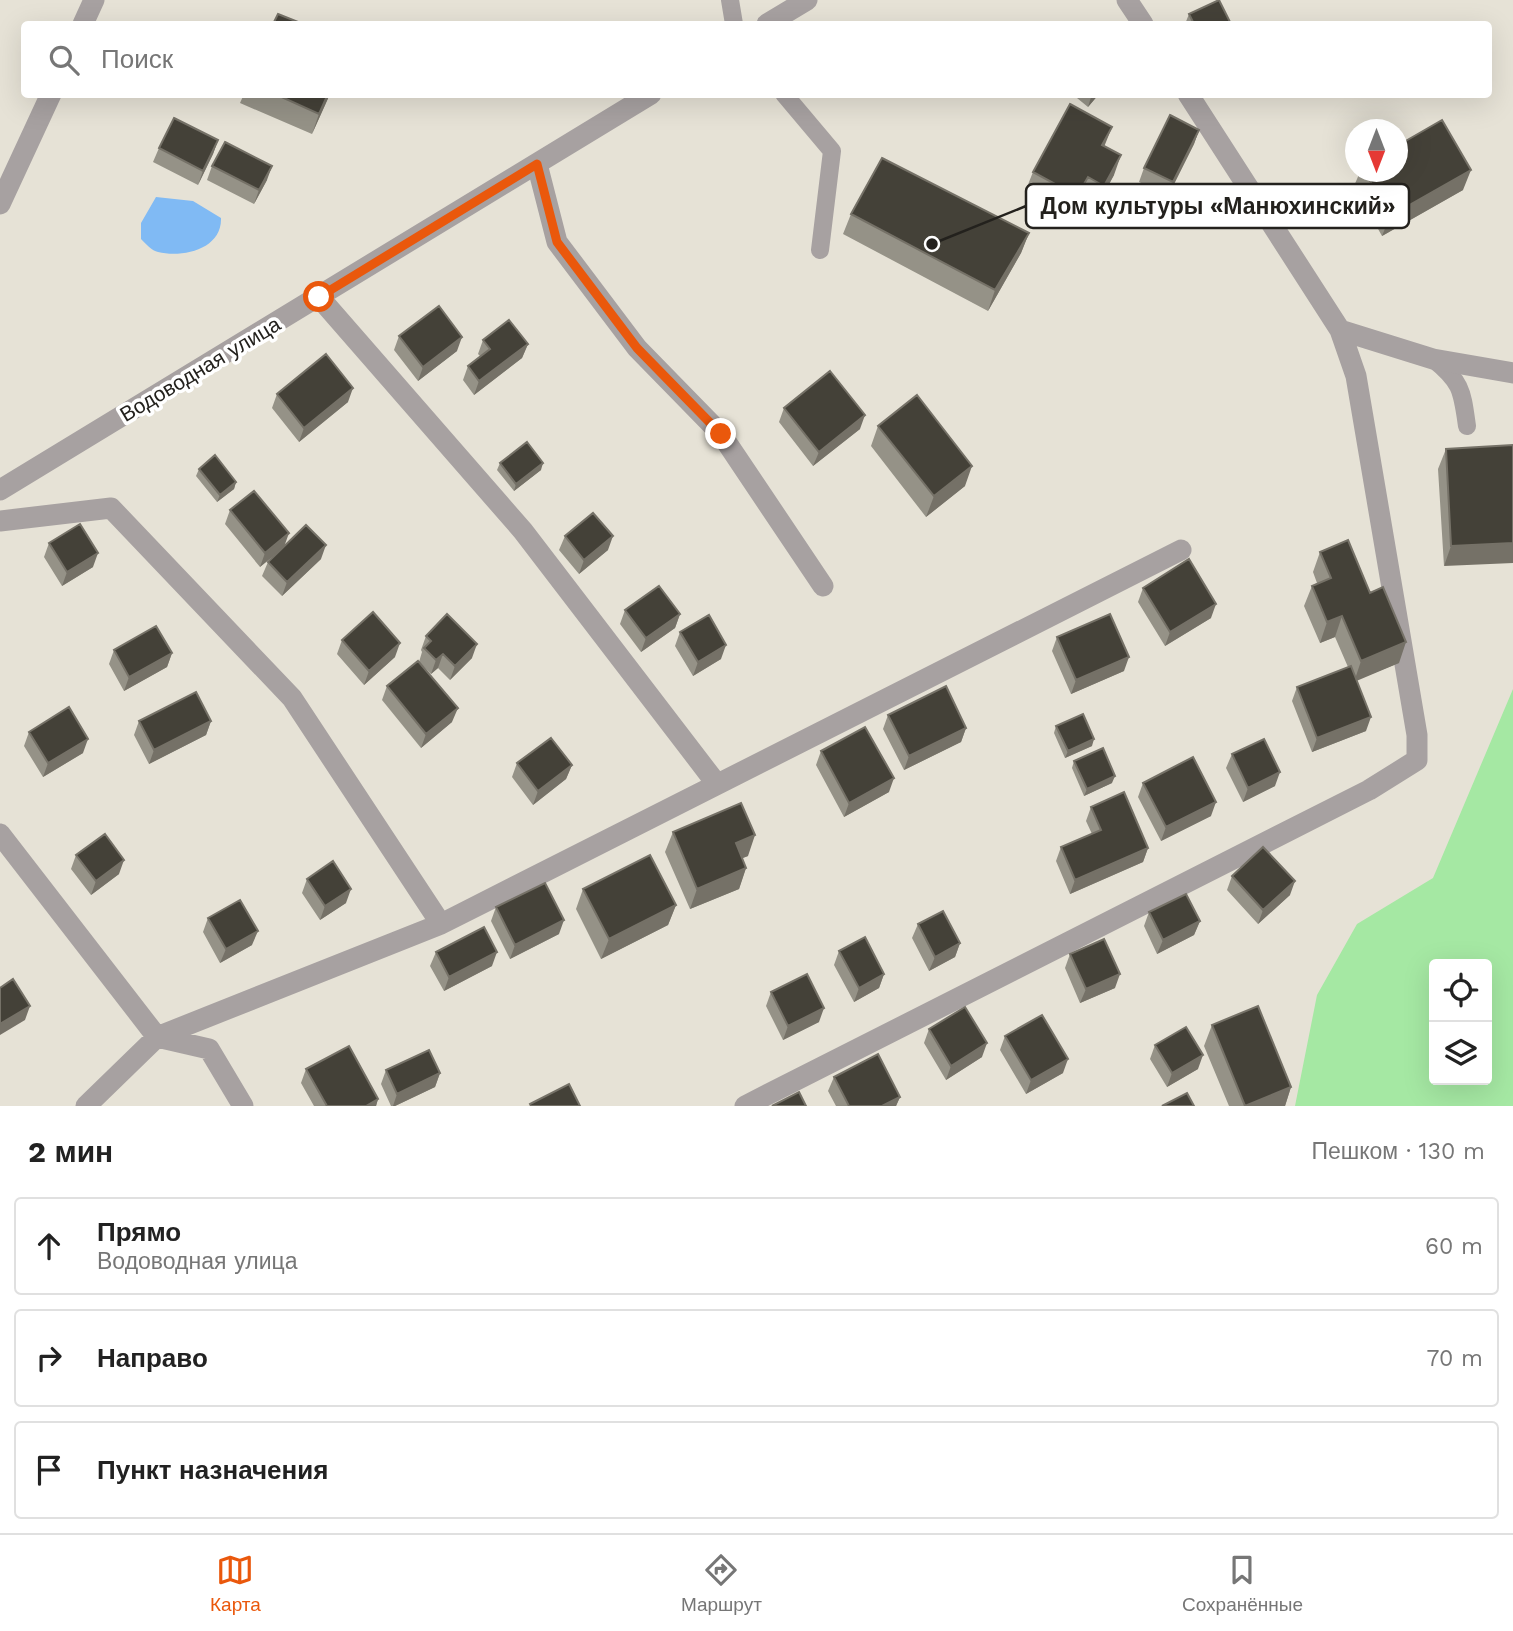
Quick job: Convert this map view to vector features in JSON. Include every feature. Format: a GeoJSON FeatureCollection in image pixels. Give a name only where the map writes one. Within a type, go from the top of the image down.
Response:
{"type":"FeatureCollection","features":[{"type":"Feature","properties":{"kind":"street"},"geometry":{"type":"LineString","coordinates":[[84,21],[94,0]]}},
{"type":"Feature","properties":{"kind":"street"},"geometry":{"type":"LineString","coordinates":[[772,21],[807,0]]}},
{"type":"Feature","properties":{"kind":"street"},"geometry":{"type":"LineString","coordinates":[[1127,0],[1141,21]]}},
{"type":"Feature","properties":{"kind":"street"},"geometry":{"type":"LineString","coordinates":[[0,204],[49,98]]}},
{"type":"Feature","properties":{"kind":"street","name":"Водоводная улица"},"geometry":{"type":"LineString","coordinates":[[0,490],[644,98]]}},
{"type":"Feature","properties":{"kind":"street"},"geometry":{"type":"LineString","coordinates":[[745,1106],[1368,790],[1417,760],[1417,735],[1356,376],[1340,330],[1191,98]]}},
{"type":"Feature","properties":{"kind":"street"},"geometry":{"type":"LineString","coordinates":[[537,164],[557,242],[637,348],[721,434],[823,586]]}},
{"type":"Feature","properties":{"kind":"street"},"geometry":{"type":"LineString","coordinates":[[319,297],[523,531],[716,783]]}},
{"type":"Feature","properties":{"kind":"street"},"geometry":{"type":"LineString","coordinates":[[1340,330],[1433,359],[1513,373]]}},
{"type":"Feature","properties":{"kind":"street"},"geometry":{"type":"LineString","coordinates":[[0,521],[111,508],[292,698],[441,924]]}},
{"type":"Feature","properties":{"kind":"street"},"geometry":{"type":"LineString","coordinates":[[86,1106],[157,1037],[441,924],[716,783],[1181,551]]}},
{"type":"Feature","properties":{"kind":"street"},"geometry":{"type":"LineString","coordinates":[[0,834],[157,1037],[209,1049],[243,1106]]}},
{"type":"Feature","properties":{"kind":"lane"},"geometry":{"type":"LineString","coordinates":[[730,0],[734,21]]}},
{"type":"Feature","properties":{"kind":"lane"},"geometry":{"type":"LineString","coordinates":[[787,98],[832,151],[820,250]]}},
{"type":"Feature","properties":{"kind":"lane"},"geometry":{"type":"LineString","coordinates":[[1433,359],[1454,375],[1463,397],[1467,426]]}},
{"type":"Feature","properties":{"kind":"green space"},"geometry":{"type":"Polygon","coordinates":[[[1513,689],[1513,1106],[1295,1106],[1317,995],[1357,924],[1433,878],[1513,689]]]}},
{"type":"Feature","properties":{"kind":"water"},"geometry":{"type":"Polygon","coordinates":[[[156,197],[193,201],[221,218],[220,229],[208,244],[189,252],[168,254],[151,249],[141,239],[141,223],[156,197]]]}},
{"type":"Feature","properties":{"kind":"building"},"geometry":{"type":"Polygon","coordinates":[[[1219,0],[1230,21],[1192,21],[1189,14],[1219,0]]]}},
{"type":"Feature","properties":{"kind":"building"},"geometry":{"type":"Polygon","coordinates":[[[278,14],[296,21],[274,21],[278,14]]]}},
{"type":"Feature","properties":{"kind":"building"},"geometry":{"type":"Polygon","coordinates":[[[284,98],[326,98],[319,114],[284,98]]]}},
{"type":"Feature","properties":{"kind":"building"},"geometry":{"type":"Polygon","coordinates":[[[1070,104],[1112,127],[1102,145],[1121,155],[1104,186],[1088,177],[1077,196],[1033,172],[1070,104]]]}},
{"type":"Feature","properties":{"kind":"building"},"geometry":{"type":"Polygon","coordinates":[[[1170,115],[1199,130],[1173,182],[1144,168],[1170,115]]]}},
{"type":"Feature","properties":{"kind":"building"},"geometry":{"type":"Polygon","coordinates":[[[174,118],[218,140],[203,171],[159,148],[174,118]]]}},
{"type":"Feature","properties":{"kind":"building"},"geometry":{"type":"Polygon","coordinates":[[[1442,120],[1471,170],[1390,216],[1371,182],[1408,182],[1408,140],[1442,120]]]}},
{"type":"Feature","properties":{"kind":"building"},"geometry":{"type":"Polygon","coordinates":[[[225,142],[272,166],[259,190],[212,166],[225,142]]]}},
{"type":"Feature","properties":{"kind":"building"},"geometry":{"type":"Polygon","coordinates":[[[882,158],[1029,233],[995,290],[851,214],[882,158]]]}},
{"type":"Feature","properties":{"kind":"building"},"geometry":{"type":"Polygon","coordinates":[[[439,306],[462,337],[423,367],[399,336],[439,306]]]}},
{"type":"Feature","properties":{"kind":"building"},"geometry":{"type":"Polygon","coordinates":[[[509,320],[528,344],[479,381],[468,366],[490,349],[483,340],[509,320]]]}},
{"type":"Feature","properties":{"kind":"building"},"geometry":{"type":"Polygon","coordinates":[[[326,354],[353,388],[304,428],[277,394],[326,354]]]}},
{"type":"Feature","properties":{"kind":"building"},"geometry":{"type":"Polygon","coordinates":[[[830,371],[865,415],[819,452],[784,408],[830,371]]]}},
{"type":"Feature","properties":{"kind":"building"},"geometry":{"type":"Polygon","coordinates":[[[917,395],[972,466],[934,496],[878,426],[917,395]]]}},
{"type":"Feature","properties":{"kind":"building"},"geometry":{"type":"Polygon","coordinates":[[[527,442],[543,463],[516,484],[500,463],[527,442]]]}},
{"type":"Feature","properties":{"kind":"building"},"geometry":{"type":"Polygon","coordinates":[[[1513,445],[1513,543],[1451,546],[1446,449],[1513,445]]]}},
{"type":"Feature","properties":{"kind":"building"},"geometry":{"type":"Polygon","coordinates":[[[215,455],[236,482],[220,495],[199,469],[215,455]]]}},
{"type":"Feature","properties":{"kind":"building"},"geometry":{"type":"Polygon","coordinates":[[[254,491],[289,533],[265,553],[230,510],[254,491]]]}},
{"type":"Feature","properties":{"kind":"building"},"geometry":{"type":"Polygon","coordinates":[[[593,513],[613,536],[584,560],[565,536],[593,513]]]}},
{"type":"Feature","properties":{"kind":"building"},"geometry":{"type":"Polygon","coordinates":[[[80,524],[98,553],[67,572],[49,543],[80,524]]]}},
{"type":"Feature","properties":{"kind":"building"},"geometry":{"type":"Polygon","coordinates":[[[306,525],[326,545],[287,582],[268,562],[306,525]]]}},
{"type":"Feature","properties":{"kind":"building"},"geometry":{"type":"Polygon","coordinates":[[[1348,540],[1370,593],[1383,587],[1406,642],[1361,661],[1342,616],[1327,622],[1312,586],[1331,578],[1320,552],[1348,540]]]}},
{"type":"Feature","properties":{"kind":"building"},"geometry":{"type":"Polygon","coordinates":[[[1189,559],[1216,604],[1170,632],[1143,588],[1189,559]]]}},
{"type":"Feature","properties":{"kind":"building"},"geometry":{"type":"Polygon","coordinates":[[[659,586],[680,614],[646,638],[625,610],[659,586]]]}},
{"type":"Feature","properties":{"kind":"building"},"geometry":{"type":"Polygon","coordinates":[[[373,612],[400,643],[369,671],[342,640],[373,612]]]}},
{"type":"Feature","properties":{"kind":"building"},"geometry":{"type":"Polygon","coordinates":[[[447,614],[477,644],[455,666],[443,654],[436,660],[424,648],[431,641],[426,636],[447,614]]]}},
{"type":"Feature","properties":{"kind":"building"},"geometry":{"type":"Polygon","coordinates":[[[1110,614],[1129,657],[1076,680],[1057,637],[1110,614]]]}},
{"type":"Feature","properties":{"kind":"building"},"geometry":{"type":"Polygon","coordinates":[[[709,615],[726,645],[698,662],[680,632],[709,615]]]}},
{"type":"Feature","properties":{"kind":"building"},"geometry":{"type":"Polygon","coordinates":[[[156,626],[172,653],[129,677],[114,650],[156,626]]]}},
{"type":"Feature","properties":{"kind":"building"},"geometry":{"type":"Polygon","coordinates":[[[418,661],[458,708],[426,734],[387,686],[418,661]]]}},
{"type":"Feature","properties":{"kind":"building"},"geometry":{"type":"Polygon","coordinates":[[[1351,666],[1371,717],[1317,738],[1297,687],[1351,666]]]}},
{"type":"Feature","properties":{"kind":"building"},"geometry":{"type":"Polygon","coordinates":[[[946,686],[966,728],[909,756],[888,715],[946,686]]]}},
{"type":"Feature","properties":{"kind":"building"},"geometry":{"type":"Polygon","coordinates":[[[196,692],[211,721],[154,750],[139,721],[196,692]]]}},
{"type":"Feature","properties":{"kind":"building"},"geometry":{"type":"Polygon","coordinates":[[[69,707],[88,739],[48,763],[29,732],[69,707]]]}},
{"type":"Feature","properties":{"kind":"building"},"geometry":{"type":"Polygon","coordinates":[[[1083,714],[1094,739],[1068,751],[1056,726],[1083,714]]]}},
{"type":"Feature","properties":{"kind":"building"},"geometry":{"type":"Polygon","coordinates":[[[865,727],[894,778],[849,803],[821,751],[865,727]]]}},
{"type":"Feature","properties":{"kind":"building"},"geometry":{"type":"Polygon","coordinates":[[[551,738],[572,765],[538,791],[517,763],[551,738]]]}},
{"type":"Feature","properties":{"kind":"building"},"geometry":{"type":"Polygon","coordinates":[[[1264,739],[1280,772],[1248,788],[1232,754],[1264,739]]]}},
{"type":"Feature","properties":{"kind":"building"},"geometry":{"type":"Polygon","coordinates":[[[1103,748],[1115,776],[1087,789],[1074,761],[1103,748]]]}},
{"type":"Feature","properties":{"kind":"building"},"geometry":{"type":"Polygon","coordinates":[[[1193,757],[1216,802],[1166,827],[1143,783],[1193,757]]]}},
{"type":"Feature","properties":{"kind":"building"},"geometry":{"type":"Polygon","coordinates":[[[1124,792],[1148,848],[1075,880],[1061,847],[1101,830],[1091,807],[1124,792]]]}},
{"type":"Feature","properties":{"kind":"building"},"geometry":{"type":"Polygon","coordinates":[[[741,803],[755,835],[736,843],[746,868],[697,889],[673,832],[741,803]]]}},
{"type":"Feature","properties":{"kind":"building"},"geometry":{"type":"Polygon","coordinates":[[[105,834],[124,860],[96,881],[76,855],[105,834]]]}},
{"type":"Feature","properties":{"kind":"building"},"geometry":{"type":"Polygon","coordinates":[[[1263,847],[1295,881],[1263,910],[1232,876],[1263,847]]]}},
{"type":"Feature","properties":{"kind":"building"},"geometry":{"type":"Polygon","coordinates":[[[650,855],[676,905],[609,939],[583,889],[650,855]]]}},
{"type":"Feature","properties":{"kind":"building"},"geometry":{"type":"Polygon","coordinates":[[[333,861],[351,889],[325,906],[307,879],[333,861]]]}},
{"type":"Feature","properties":{"kind":"building"},"geometry":{"type":"Polygon","coordinates":[[[545,883],[564,920],[515,945],[496,907],[545,883]]]}},
{"type":"Feature","properties":{"kind":"building"},"geometry":{"type":"Polygon","coordinates":[[[1186,894],[1200,921],[1163,940],[1149,912],[1186,894]]]}},
{"type":"Feature","properties":{"kind":"building"},"geometry":{"type":"Polygon","coordinates":[[[240,900],[258,931],[226,949],[208,918],[240,900]]]}},
{"type":"Feature","properties":{"kind":"building"},"geometry":{"type":"Polygon","coordinates":[[[943,911],[960,943],[935,957],[918,924],[943,911]]]}},
{"type":"Feature","properties":{"kind":"building"},"geometry":{"type":"Polygon","coordinates":[[[484,927],[497,952],[449,977],[436,952],[484,927]]]}},
{"type":"Feature","properties":{"kind":"building"},"geometry":{"type":"Polygon","coordinates":[[[865,937],[884,974],[859,988],[839,951],[865,937]]]}},
{"type":"Feature","properties":{"kind":"building"},"geometry":{"type":"Polygon","coordinates":[[[1104,939],[1120,974],[1086,989],[1070,954],[1104,939]]]}},
{"type":"Feature","properties":{"kind":"building"},"geometry":{"type":"Polygon","coordinates":[[[807,974],[824,1008],[788,1026],[771,992],[807,974]]]}},
{"type":"Feature","properties":{"kind":"building"},"geometry":{"type":"Polygon","coordinates":[[[13,979],[30,1006],[0,1024],[0,988],[13,979]]]}},
{"type":"Feature","properties":{"kind":"building"},"geometry":{"type":"Polygon","coordinates":[[[1258,1006],[1291,1087],[1245,1106],[1212,1025],[1258,1006]]]}},
{"type":"Feature","properties":{"kind":"building"},"geometry":{"type":"Polygon","coordinates":[[[965,1007],[987,1043],[951,1066],[929,1029],[965,1007]]]}},
{"type":"Feature","properties":{"kind":"building"},"geometry":{"type":"Polygon","coordinates":[[[1042,1015],[1068,1059],[1031,1080],[1005,1036],[1042,1015]]]}},
{"type":"Feature","properties":{"kind":"building"},"geometry":{"type":"Polygon","coordinates":[[[1186,1027],[1203,1055],[1172,1073],[1155,1045],[1186,1027]]]}},
{"type":"Feature","properties":{"kind":"building"},"geometry":{"type":"Polygon","coordinates":[[[349,1046],[378,1099],[366,1106],[327,1106],[306,1069],[349,1046]]]}},
{"type":"Feature","properties":{"kind":"building"},"geometry":{"type":"Polygon","coordinates":[[[429,1050],[440,1073],[397,1094],[386,1070],[429,1050]]]}},
{"type":"Feature","properties":{"kind":"building"},"geometry":{"type":"Polygon","coordinates":[[[878,1054],[900,1097],[882,1106],[849,1106],[834,1077],[878,1054]]]}},
{"type":"Feature","properties":{"kind":"building"},"geometry":{"type":"Polygon","coordinates":[[[569,1084],[580,1106],[531,1106],[530,1104],[569,1084]]]}},
{"type":"Feature","properties":{"kind":"building"},"geometry":{"type":"Polygon","coordinates":[[[799,1092],[806,1106],[772,1106],[799,1092]]]}},
{"type":"Feature","properties":{"kind":"building"},"geometry":{"type":"Polygon","coordinates":[[[1187,1093],[1194,1106],[1162,1106],[1187,1093]]]}},
{"type":"Feature","properties":{"kind":"place","name":"Дом культуры «Манюхинский»"},"geometry":{"type":"Point","coordinates":[932,244]}},
{"type":"Feature","properties":{"kind":"route"},"geometry":{"type":"LineString","coordinates":[[319,297],[537,164],[557,242],[637,348],[721,434]]}}]}
